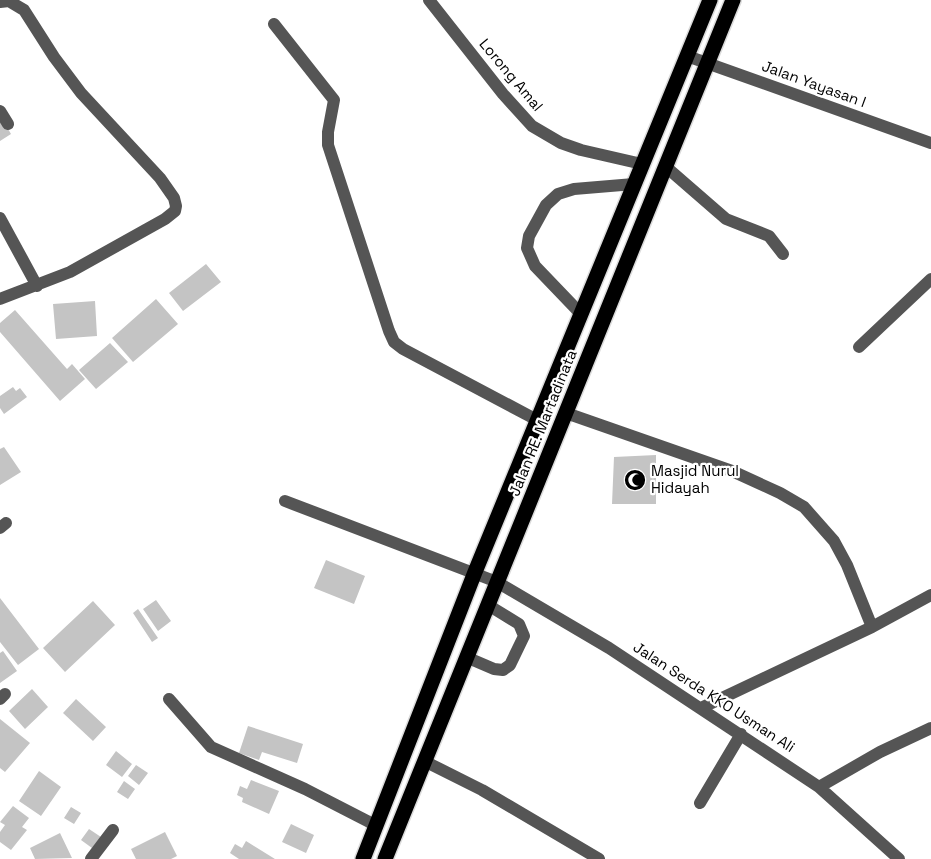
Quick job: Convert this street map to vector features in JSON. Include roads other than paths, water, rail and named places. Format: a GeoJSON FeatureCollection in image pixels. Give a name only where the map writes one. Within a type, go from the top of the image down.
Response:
{"type":"FeatureCollection","features":[{"type":"Feature","properties":{"kind":"highway"},"geometry":{"type":"LineString","coordinates":[[363,859],[475,572],[710,0]]}},
{"type":"Feature","properties":{"kind":"highway","name":"Jalan RE. Martadinata"},"geometry":{"type":"LineString","coordinates":[[385,859],[733,0]]}},
{"type":"Feature","properties":{"kind":"street","name":"Lorong Amal"},"geometry":{"type":"LineString","coordinates":[[429,0],[503,94],[532,126],[561,143],[575,148],[642,164]]}},
{"type":"Feature","properties":{"kind":"street"},"geometry":{"type":"LineString","coordinates":[[0,2],[9,1],[24,10],[54,57],[82,93],[160,178],[174,198],[176,206],[175,211],[165,219],[70,272],[0,299]]}},
{"type":"Feature","properties":{"kind":"street"},"geometry":{"type":"LineString","coordinates":[[274,24],[334,100],[328,132],[328,145],[388,331],[394,342],[403,349],[538,420]]}},
{"type":"Feature","properties":{"kind":"street","name":"Jalan Yayasan I"},"geometry":{"type":"LineString","coordinates":[[687,56],[931,143]]}},
{"type":"Feature","properties":{"kind":"street"},"geometry":{"type":"LineString","coordinates":[[0,111],[8,124]]}},
{"type":"Feature","properties":{"kind":"street"},"geometry":{"type":"LineString","coordinates":[[666,166],[726,219],[769,236],[783,254]]}},
{"type":"Feature","properties":{"kind":"street"},"geometry":{"type":"LineString","coordinates":[[581,314],[535,266],[527,248],[529,236],[546,205],[558,194],[574,189],[634,184]]}},
{"type":"Feature","properties":{"kind":"street"},"geometry":{"type":"LineString","coordinates":[[0,218],[37,286]]}},
{"type":"Feature","properties":{"kind":"street"},"geometry":{"type":"LineString","coordinates":[[859,347],[931,279]]}},
{"type":"Feature","properties":{"kind":"street"},"geometry":{"type":"LineString","coordinates":[[566,413],[732,471],[780,493],[804,507],[834,541],[846,564],[872,627]]}},
{"type":"Feature","properties":{"kind":"street","name":"Jalan Serda KKO Usman Ali"},"geometry":{"type":"LineString","coordinates":[[284,501],[475,572],[497,582],[609,648],[819,787],[896,858]]}},
{"type":"Feature","properties":{"kind":"street"},"geometry":{"type":"LineString","coordinates":[[702,708],[872,627],[931,595]]}},
{"type":"Feature","properties":{"kind":"street"},"geometry":{"type":"LineString","coordinates":[[466,657],[494,669],[504,670],[510,665],[524,636],[519,624],[488,605]]}},
{"type":"Feature","properties":{"kind":"street"},"geometry":{"type":"LineString","coordinates":[[169,699],[211,747],[305,789],[377,826]]}},
{"type":"Feature","properties":{"kind":"street"},"geometry":{"type":"LineString","coordinates":[[819,787],[880,752],[931,728]]}},
{"type":"Feature","properties":{"kind":"street"},"geometry":{"type":"LineString","coordinates":[[700,803],[741,734]]}},
{"type":"Feature","properties":{"kind":"street"},"geometry":{"type":"LineString","coordinates":[[424,762],[482,790],[599,859]]}},
{"type":"Feature","properties":{"kind":"street"},"geometry":{"type":"LineString","coordinates":[[90,859],[113,830]]}},
{"type":"Feature","properties":{"kind":"place","name":"Masjid Nurul Hidayah"},"geometry":{"type":"Point","coordinates":[635,480]}}]}
